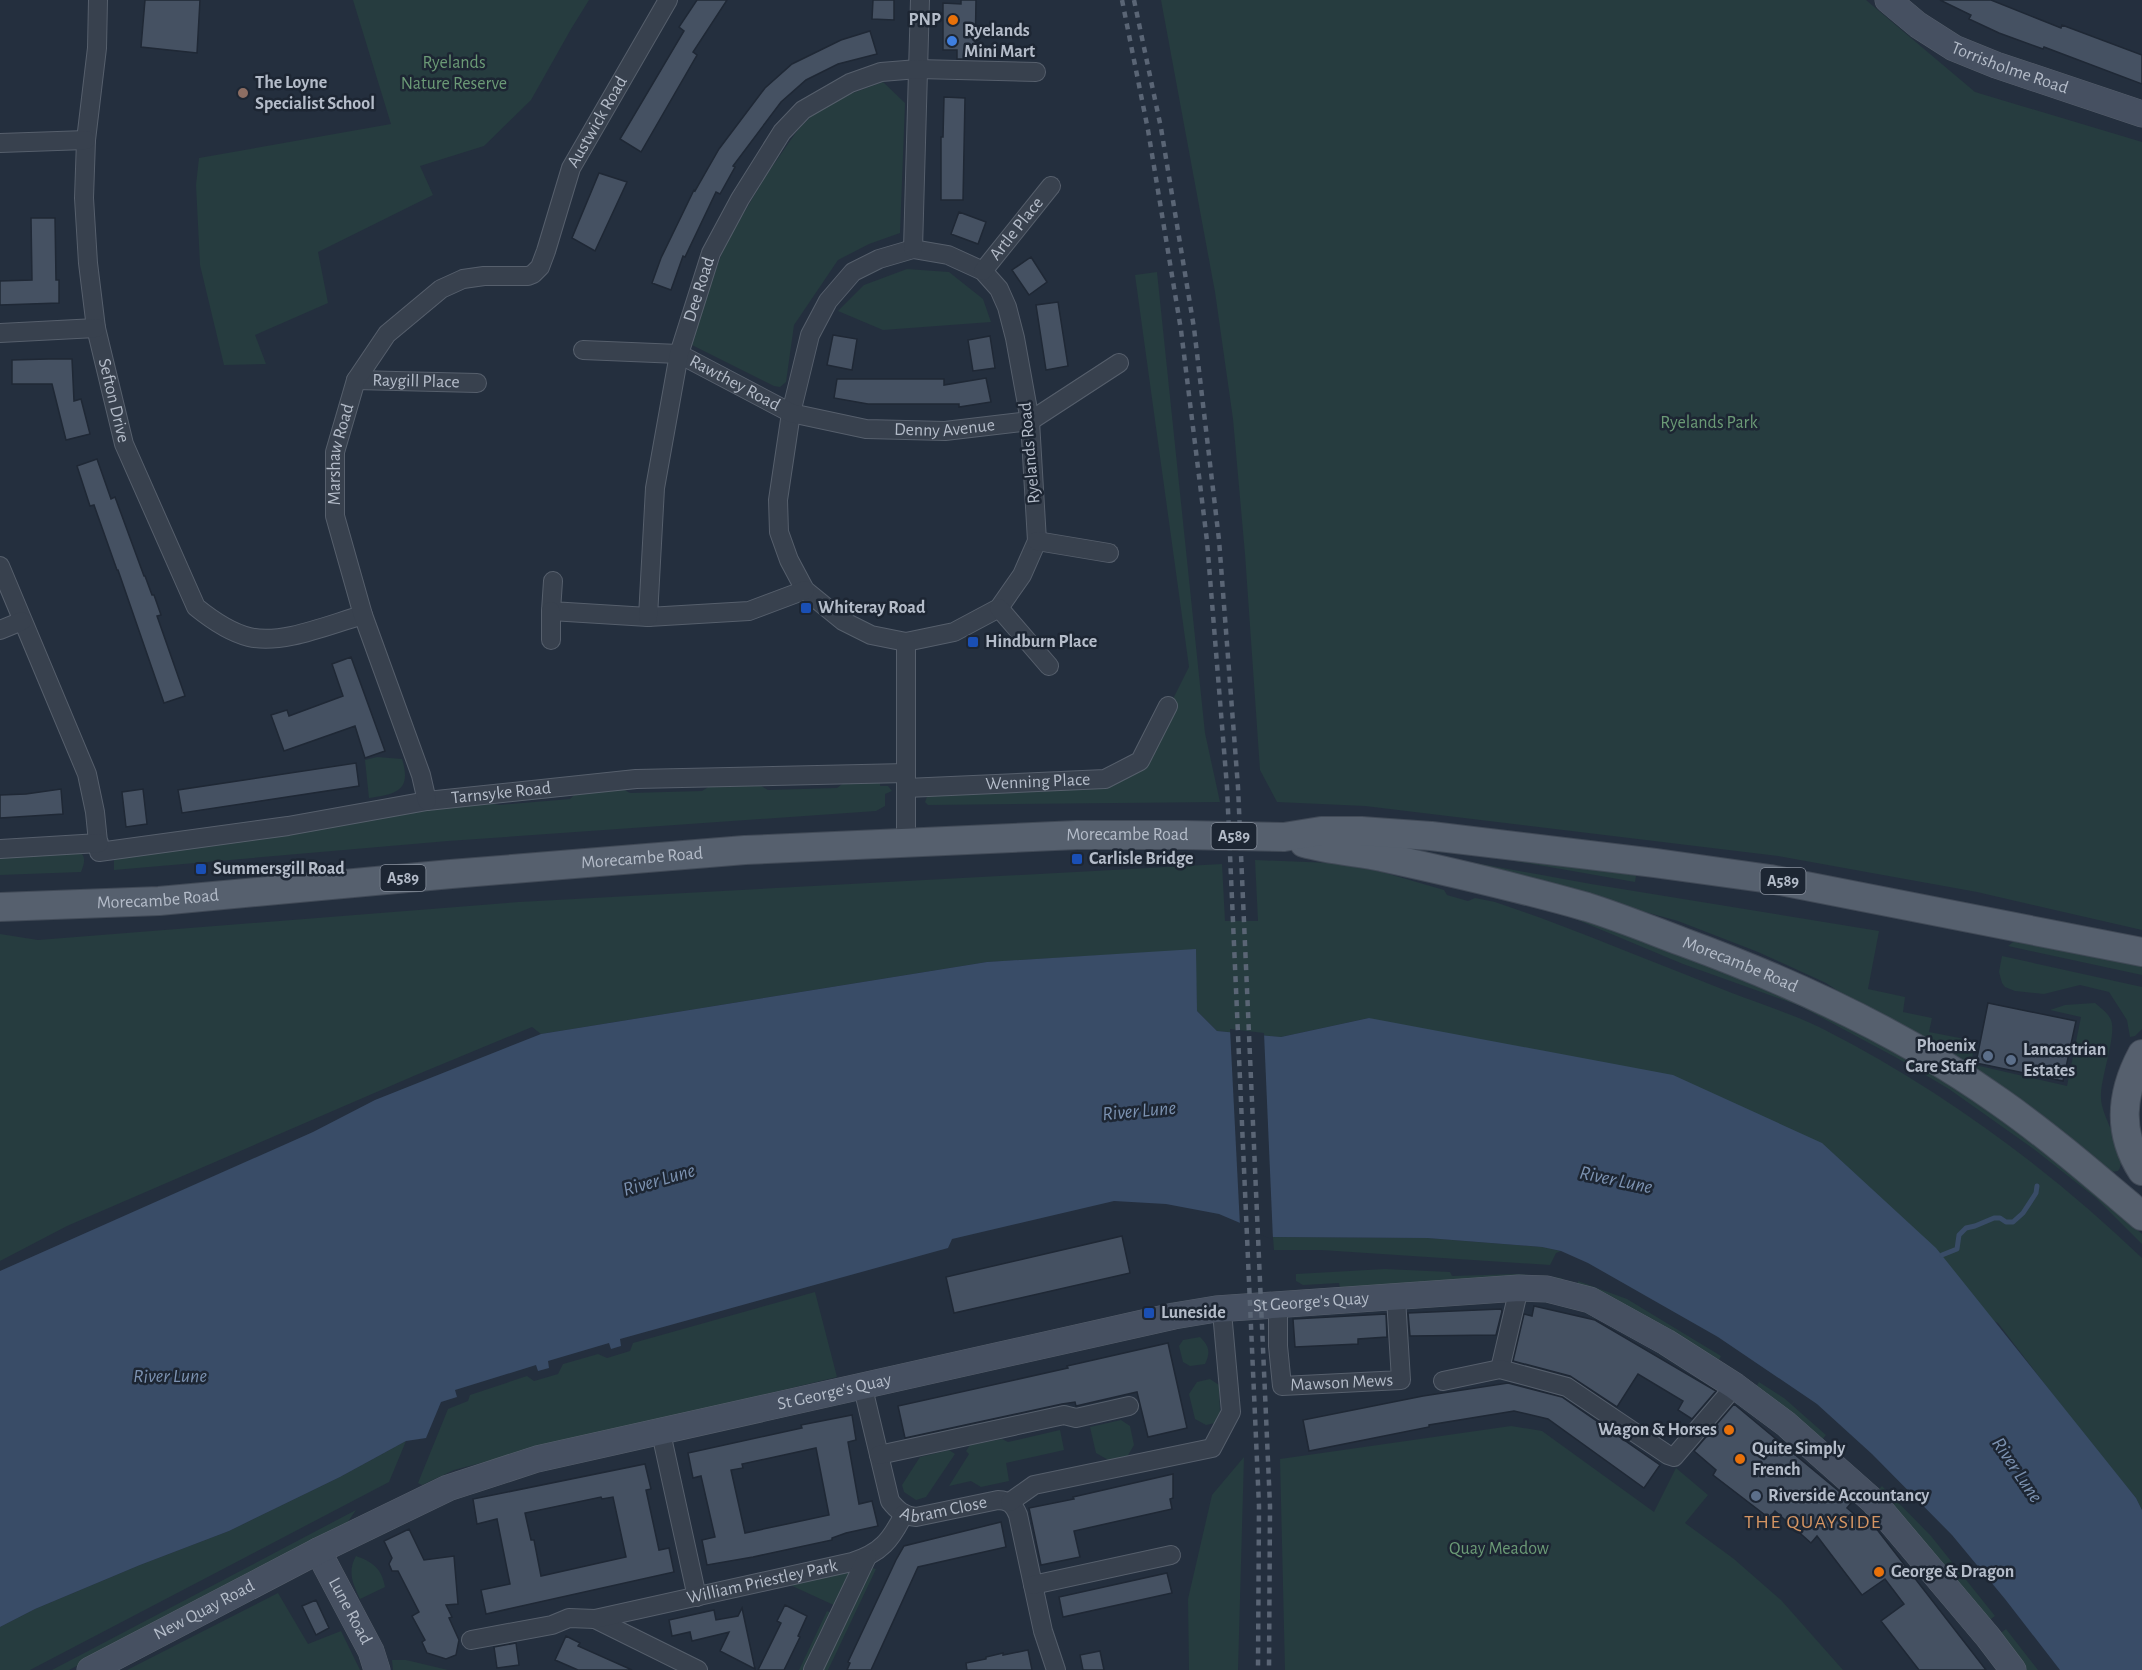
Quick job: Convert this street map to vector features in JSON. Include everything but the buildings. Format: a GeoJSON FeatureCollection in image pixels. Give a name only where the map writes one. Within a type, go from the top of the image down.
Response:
{"type":"FeatureCollection","features":[{"type":"Feature","properties":{"kind":"main road","name":"Morecambe Road"},"geometry":{"type":"LineString","coordinates":[[0,907],[159,901],[745,850],[1077,836],[1284,837],[1321,831],[1373,832],[1431,836],[1667,864],[1781,881],[2142,952]]}},
{"type":"Feature","properties":{"kind":"main road","name":"Morecambe Road"},"geometry":{"type":"LineString","coordinates":[[1284,837],[1324,849],[1437,869],[1588,908],[1732,960],[1792,985],[1895,1037],[1998,1101],[2062,1148],[2142,1216]]}},
{"type":"Feature","properties":{"kind":"main road"},"geometry":{"type":"LineString","coordinates":[[2142,1054],[2134,1068],[2126,1094],[2124,1127],[2133,1156],[2142,1171]]}},
{"type":"Feature","properties":{"kind":"street","name":"Sefton Drive"},"geometry":{"type":"LineString","coordinates":[[98,0],[96,48],[86,140],[84,198],[87,253],[96,328],[124,444],[196,607],[217,624],[250,637],[281,638],[363,615]]}},
{"type":"Feature","properties":{"kind":"street","name":"Austwick Road"},"geometry":{"type":"LineString","coordinates":[[546,251],[570,168],[668,0]]}},
{"type":"Feature","properties":{"kind":"street"},"geometry":{"type":"LineString","coordinates":[[913,249],[920,0]]}},
{"type":"Feature","properties":{"kind":"street","name":"Torrisholme Road"},"geometry":{"type":"LineString","coordinates":[[1888,0],[1918,26],[1954,48],[1996,65],[2142,114]]}},
{"type":"Feature","properties":{"kind":"street","name":"Dee Road"},"geometry":{"type":"LineString","coordinates":[[648,617],[655,488],[679,354],[711,253],[740,199],[782,132],[802,110],[850,83],[881,72],[918,69],[1036,72]]}},
{"type":"Feature","properties":{"kind":"street"},"geometry":{"type":"LineString","coordinates":[[0,143],[86,140]]}},
{"type":"Feature","properties":{"kind":"street","name":"Artle Place"},"geometry":{"type":"LineString","coordinates":[[983,271],[1051,186]]}},
{"type":"Feature","properties":{"kind":"street","name":"Ryelands Road"},"geometry":{"type":"LineString","coordinates":[[913,249],[948,255],[983,271],[999,289],[1007,307],[1030,421],[1037,541],[1022,575],[999,608],[954,632],[906,642],[872,634],[843,621],[805,590],[789,560],[779,532],[778,500],[791,413],[810,335],[828,301],[853,272],[879,259],[913,249]]}},
{"type":"Feature","properties":{"kind":"street","name":"Marshaw Road"},"geometry":{"type":"LineString","coordinates":[[427,801],[421,775],[363,615],[335,516],[335,452],[356,380],[387,334],[441,289],[463,279],[534,274],[540,267],[546,251]]}},
{"type":"Feature","properties":{"kind":"street"},"geometry":{"type":"LineString","coordinates":[[0,333],[96,328]]}},
{"type":"Feature","properties":{"kind":"street"},"geometry":{"type":"LineString","coordinates":[[583,350],[679,354]]}},
{"type":"Feature","properties":{"kind":"street","name":"Rawthey Road"},"geometry":{"type":"LineString","coordinates":[[679,354],[791,413]]}},
{"type":"Feature","properties":{"kind":"street","name":"Denny Avenue"},"geometry":{"type":"LineString","coordinates":[[791,413],[866,429],[945,431],[1030,421],[1119,363]]}},
{"type":"Feature","properties":{"kind":"street","name":"Raygill Place"},"geometry":{"type":"LineString","coordinates":[[356,380],[477,382]]}},
{"type":"Feature","properties":{"kind":"street"},"geometry":{"type":"LineString","coordinates":[[1037,541],[1109,553]]}},
{"type":"Feature","properties":{"kind":"street"},"geometry":{"type":"LineString","coordinates":[[0,566],[87,774],[99,847]]}},
{"type":"Feature","properties":{"kind":"street"},"geometry":{"type":"LineString","coordinates":[[551,639],[553,581]]}},
{"type":"Feature","properties":{"kind":"street"},"geometry":{"type":"LineString","coordinates":[[551,611],[648,617],[749,612],[805,590]]}},
{"type":"Feature","properties":{"kind":"street"},"geometry":{"type":"LineString","coordinates":[[999,608],[1049,666]]}},
{"type":"Feature","properties":{"kind":"street"},"geometry":{"type":"LineString","coordinates":[[0,630],[22,621]]}},
{"type":"Feature","properties":{"kind":"street"},"geometry":{"type":"LineString","coordinates":[[906,642],[906,844]]}},
{"type":"Feature","properties":{"kind":"street","name":"Wenning Place"},"geometry":{"type":"LineString","coordinates":[[906,781],[1105,779],[1140,761],[1167,706]]}},
{"type":"Feature","properties":{"kind":"street","name":"Tarnsyke Road"},"geometry":{"type":"LineString","coordinates":[[0,849],[99,847],[288,826],[427,801],[636,779],[906,781]]}},
{"type":"Feature","properties":{"kind":"street"},"geometry":{"type":"LineString","coordinates":[[1500,1368],[1519,1288]]}},
{"type":"Feature","properties":{"kind":"street","name":"St George's Quay"},"geometry":{"type":"LineString","coordinates":[[318,1551],[447,1488],[537,1460],[863,1388],[1150,1321],[1216,1309],[1519,1288],[1546,1289],[1590,1300],[1666,1342],[1735,1386],[1786,1424],[1874,1502],[1989,1637],[2013,1670]]}},
{"type":"Feature","properties":{"kind":"street","name":"Mawson Mews"},"geometry":{"type":"LineString","coordinates":[[1278,1306],[1278,1346],[1282,1386],[1401,1380],[1396,1298]]}},
{"type":"Feature","properties":{"kind":"street","name":"Abram Close"},"geometry":{"type":"LineString","coordinates":[[1010,1502],[1034,1485],[1212,1448],[1231,1412],[1223,1323]]}},
{"type":"Feature","properties":{"kind":"street"},"geometry":{"type":"LineString","coordinates":[[1443,1381],[1500,1368],[1567,1387],[1674,1457],[1735,1386]]}},
{"type":"Feature","properties":{"kind":"street","name":"Abram Close"},"geometry":{"type":"LineString","coordinates":[[863,1388],[890,1501],[896,1509],[909,1516],[925,1516],[991,1501],[1004,1500],[1014,1505],[1043,1631],[1056,1670]]}},
{"type":"Feature","properties":{"kind":"street"},"geometry":{"type":"LineString","coordinates":[[879,1455],[1064,1415],[1076,1418],[1129,1406]]}},
{"type":"Feature","properties":{"kind":"street"},"geometry":{"type":"LineString","coordinates":[[660,1433],[697,1597]]}},
{"type":"Feature","properties":{"kind":"street","name":"William Priestley Park"},"geometry":{"type":"LineString","coordinates":[[471,1641],[552,1625],[569,1618],[598,1618],[697,1597],[867,1557],[885,1545],[904,1514]]}},
{"type":"Feature","properties":{"kind":"street","name":"New Quay Road"},"geometry":{"type":"LineString","coordinates":[[90,1670],[318,1551]]}},
{"type":"Feature","properties":{"kind":"street","name":"Lune Road"},"geometry":{"type":"LineString","coordinates":[[318,1551],[371,1651],[377,1670]]}},
{"type":"Feature","properties":{"kind":"street"},"geometry":{"type":"LineString","coordinates":[[1033,1585],[1171,1555]]}},
{"type":"Feature","properties":{"kind":"street"},"geometry":{"type":"LineString","coordinates":[[813,1670],[867,1557]]}},
{"type":"Feature","properties":{"kind":"street"},"geometry":{"type":"LineString","coordinates":[[598,1618],[698,1670]]}},
{"type":"Feature","properties":{"kind":"green space","name":"Ryelands Nature Reserve"},"geometry":{"type":"Polygon","coordinates":[[[353,0],[589,0],[531,100],[484,146],[420,166],[433,195],[318,252],[328,303],[255,335],[266,364],[224,365],[200,265],[196,185],[199,158],[391,124],[353,0]]]}},
{"type":"Feature","properties":{"kind":"green space","name":"Ryelands Park"},"geometry":{"type":"Polygon","coordinates":[[[1161,0],[1866,0],[1975,92],[2142,142],[2142,930],[1977,892],[1778,856],[1365,806],[1277,802],[1260,770],[1233,419],[1215,292],[1161,0]]]}},
{"type":"Feature","properties":{"kind":"green space"},"geometry":{"type":"Polygon","coordinates":[[[883,82],[905,103],[900,233],[869,244],[838,260],[794,325],[786,382],[780,387],[690,344],[724,247],[765,177],[797,131],[814,113],[850,94],[883,82]]]}},
{"type":"Feature","properties":{"kind":"green space"},"geometry":{"type":"Polygon","coordinates":[[[907,269],[949,272],[983,299],[991,322],[883,330],[838,311],[864,285],[907,269]]]}},
{"type":"Feature","properties":{"kind":"green space"},"geometry":{"type":"Polygon","coordinates":[[[1157,272],[1205,733],[1220,802],[928,805],[925,802],[928,794],[1140,765],[1189,667],[1135,275],[1157,272]]]}},
{"type":"Feature","properties":{"kind":"green space"},"geometry":{"type":"Polygon","coordinates":[[[377,757],[402,759],[405,778],[403,784],[394,792],[369,798],[365,760],[377,757]]]}},
{"type":"Feature","properties":{"kind":"green space"},"geometry":{"type":"Polygon","coordinates":[[[846,781],[880,781],[880,786],[888,786],[892,791],[885,794],[885,806],[876,811],[448,841],[114,870],[114,858],[485,802],[499,805],[570,799],[577,792],[621,788],[630,793],[702,791],[713,784],[756,783],[768,790],[837,788],[846,781]]]}},
{"type":"Feature","properties":{"kind":"green space"},"geometry":{"type":"Polygon","coordinates":[[[1452,850],[1593,865],[1636,876],[1635,882],[1452,850]]]}},
{"type":"Feature","properties":{"kind":"green space"},"geometry":{"type":"Polygon","coordinates":[[[79,851],[84,858],[81,872],[0,875],[0,854],[79,851]]]}},
{"type":"Feature","properties":{"kind":"green space"},"geometry":{"type":"Polygon","coordinates":[[[1448,858],[1879,931],[1868,989],[1905,997],[1903,1012],[1932,1018],[1929,1032],[1975,1041],[1971,1064],[2067,1086],[2081,1017],[2050,1010],[2065,1005],[2095,1003],[2111,1020],[2112,1036],[2101,1098],[2105,1116],[2118,1147],[2121,1165],[2118,1171],[2111,1172],[1826,983],[1758,952],[1678,921],[1448,858]]]}},
{"type":"Feature","properties":{"kind":"green space"},"geometry":{"type":"Polygon","coordinates":[[[1255,860],[1332,863],[1382,872],[1444,890],[1447,895],[1468,901],[1475,898],[1495,902],[1541,918],[1814,1025],[1911,1078],[1992,1133],[2069,1193],[2142,1258],[2142,1510],[2136,1498],[2083,1434],[1998,1323],[1369,1018],[1281,1037],[1217,1031],[1197,1011],[1195,950],[987,962],[541,1034],[532,1027],[67,1226],[0,1261],[0,934],[38,940],[519,902],[1222,864],[1225,921],[1258,921],[1255,860]]]}},
{"type":"Feature","properties":{"kind":"green space"},"geometry":{"type":"Polygon","coordinates":[[[1554,910],[1695,959],[1829,1015],[1967,1094],[2080,1178],[2142,1234],[2142,1244],[2096,1198],[2035,1150],[1949,1089],[1897,1058],[1800,1006],[1683,964],[1554,910]]]}},
{"type":"Feature","properties":{"kind":"green space"},"geometry":{"type":"Polygon","coordinates":[[[2017,939],[2142,965],[2142,975],[2008,946],[2017,939]]]}},
{"type":"Feature","properties":{"kind":"green space"},"geometry":{"type":"Polygon","coordinates":[[[2002,956],[2142,987],[2142,1029],[2135,1036],[2130,1037],[2127,1020],[2109,992],[2080,985],[2044,994],[2015,991],[2005,987],[1999,972],[2002,956]]]}},
{"type":"Feature","properties":{"kind":"green space"},"geometry":{"type":"Polygon","coordinates":[[[1273,1237],[1427,1238],[1542,1247],[1561,1251],[1556,1253],[1550,1265],[1321,1250],[1274,1250],[1273,1237]]]}},
{"type":"Feature","properties":{"kind":"green space"},"geometry":{"type":"Polygon","coordinates":[[[1385,1269],[1450,1272],[1452,1276],[1517,1274],[1562,1278],[1561,1283],[1340,1288],[1339,1283],[1303,1285],[1296,1281],[1296,1274],[1385,1269]]]}},
{"type":"Feature","properties":{"kind":"green space"},"geometry":{"type":"Polygon","coordinates":[[[1578,1281],[1627,1299],[1721,1356],[1719,1360],[1633,1310],[1577,1287],[1578,1281]]]}},
{"type":"Feature","properties":{"kind":"green space"},"geometry":{"type":"Polygon","coordinates":[[[815,1292],[837,1377],[496,1459],[454,1470],[422,1485],[418,1483],[448,1409],[468,1401],[470,1395],[527,1376],[534,1381],[558,1374],[563,1364],[598,1354],[607,1358],[630,1351],[633,1343],[815,1292]]]}},
{"type":"Feature","properties":{"kind":"green space"},"geometry":{"type":"Polygon","coordinates":[[[1200,1337],[1208,1349],[1207,1360],[1205,1364],[1190,1366],[1183,1362],[1179,1346],[1183,1340],[1200,1337]]]}},
{"type":"Feature","properties":{"kind":"green space"},"geometry":{"type":"Polygon","coordinates":[[[1210,1379],[1219,1385],[1220,1413],[1215,1423],[1206,1425],[1195,1419],[1189,1394],[1197,1382],[1210,1379]]]}},
{"type":"Feature","properties":{"kind":"green space"},"geometry":{"type":"Polygon","coordinates":[[[1759,1382],[1784,1398],[1826,1435],[1822,1440],[1756,1387],[1759,1382]]]}},
{"type":"Feature","properties":{"kind":"green space"},"geometry":{"type":"Polygon","coordinates":[[[1121,1420],[1130,1426],[1134,1445],[1127,1457],[1110,1461],[1096,1453],[1090,1427],[1121,1420]]]}},
{"type":"Feature","properties":{"kind":"green space","name":"Quay Meadow"},"geometry":{"type":"Polygon","coordinates":[[[1511,1426],[1542,1431],[1654,1512],[1676,1468],[1708,1495],[1685,1523],[1734,1559],[1781,1600],[1843,1670],[1285,1670],[1280,1459],[1511,1426]]]}},
{"type":"Feature","properties":{"kind":"green space"},"geometry":{"type":"Polygon","coordinates":[[[1060,1430],[1064,1450],[1006,1463],[1009,1481],[981,1487],[971,1481],[949,1486],[969,1454],[966,1451],[970,1445],[1002,1439],[1008,1442],[1060,1430]]]}},
{"type":"Feature","properties":{"kind":"green space"},"geometry":{"type":"Polygon","coordinates":[[[406,1441],[389,1482],[30,1670],[0,1670],[0,1627],[35,1609],[229,1531],[340,1477],[406,1441]]]}},
{"type":"Feature","properties":{"kind":"green space"},"geometry":{"type":"Polygon","coordinates":[[[949,1450],[955,1454],[926,1497],[916,1500],[904,1492],[902,1485],[920,1457],[949,1450]]]}},
{"type":"Feature","properties":{"kind":"green space"},"geometry":{"type":"Polygon","coordinates":[[[1244,1457],[1238,1670],[1189,1670],[1188,1599],[1212,1495],[1244,1457]]]}},
{"type":"Feature","properties":{"kind":"green space"},"geometry":{"type":"Polygon","coordinates":[[[1882,1486],[1931,1536],[1995,1616],[1988,1621],[1877,1491],[1882,1486]]]}},
{"type":"Feature","properties":{"kind":"green space"},"geometry":{"type":"Polygon","coordinates":[[[356,1510],[345,1526],[69,1670],[52,1670],[356,1510]]]}},
{"type":"Feature","properties":{"kind":"green space"},"geometry":{"type":"Polygon","coordinates":[[[356,1556],[376,1567],[382,1575],[385,1587],[360,1599],[351,1573],[356,1556]]]}},
{"type":"Feature","properties":{"kind":"green space"},"geometry":{"type":"Polygon","coordinates":[[[869,1567],[876,1569],[828,1670],[819,1670],[869,1567]]]}},
{"type":"Feature","properties":{"kind":"green space"},"geometry":{"type":"Polygon","coordinates":[[[857,1568],[838,1607],[788,1584],[857,1568]]]}},
{"type":"Feature","properties":{"kind":"green space"},"geometry":{"type":"Polygon","coordinates":[[[278,1593],[308,1644],[341,1631],[360,1670],[127,1670],[278,1593]]]}},
{"type":"Feature","properties":{"kind":"green space"},"geometry":{"type":"Polygon","coordinates":[[[827,1611],[835,1614],[808,1670],[799,1670],[827,1611]]]}},
{"type":"Feature","properties":{"kind":"green space"},"geometry":{"type":"Polygon","coordinates":[[[2006,1629],[2038,1670],[2025,1670],[1998,1635],[2006,1629]]]}},
{"type":"Feature","properties":{"kind":"green space"},"geometry":{"type":"Polygon","coordinates":[[[392,1660],[406,1660],[448,1670],[393,1670],[392,1660]]]}},
{"type":"Feature","properties":{"kind":"water","name":"River Lune"},"geometry":{"type":"Polygon","coordinates":[[[1196,949],[1197,1011],[1217,1031],[1281,1037],[1369,1018],[1673,1075],[1822,1143],[1936,1248],[2136,1498],[2142,1510],[2142,1670],[2060,1670],[1952,1535],[1872,1454],[1817,1404],[1718,1337],[1588,1263],[1561,1251],[1542,1247],[1427,1238],[1273,1237],[1219,1214],[1166,1204],[1114,1201],[952,1239],[948,1248],[620,1339],[621,1346],[611,1349],[609,1343],[548,1361],[549,1368],[538,1371],[536,1365],[455,1390],[457,1397],[441,1402],[426,1438],[406,1441],[340,1477],[229,1531],[35,1609],[0,1627],[0,1271],[313,1132],[375,1100],[541,1034],[987,962],[1196,949]]]}},
{"type":"Feature","properties":{"kind":"pier"},"geometry":{"type":"Polygon","coordinates":[[[1230,1029],[1264,1033],[1273,1240],[1240,1226],[1230,1029]]]}},
{"type":"Feature","properties":{"kind":"waterway"},"geometry":{"type":"LineString","coordinates":[[1942,1255],[1957,1249],[1959,1235],[1966,1228],[1994,1218],[2013,1222],[2023,1213],[2036,1193],[2037,1186]]}},
{"type":"Feature","properties":{"kind":"railway"},"geometry":{"type":"LineString","coordinates":[[1122,0],[1148,130],[1181,330],[1207,541],[1227,787],[1259,1506],[1258,1670]]}},
{"type":"Feature","properties":{"kind":"railway"},"geometry":{"type":"LineString","coordinates":[[1134,0],[1161,128],[1194,328],[1219,540],[1238,787],[1270,1506],[1269,1670]]}},
{"type":"Feature","properties":{"kind":"place","name":"PNP"},"geometry":{"type":"Point","coordinates":[953,20]}},
{"type":"Feature","properties":{"kind":"place","name":"Ryelands Mini Mart"},"geometry":{"type":"Point","coordinates":[952,41]}},
{"type":"Feature","properties":{"kind":"place","name":"The Loyne Specialist School"},"geometry":{"type":"Point","coordinates":[243,93]}},
{"type":"Feature","properties":{"kind":"place","name":"Whiteray Road"},"geometry":{"type":"Point","coordinates":[806,608]}},
{"type":"Feature","properties":{"kind":"place","name":"Hindburn Place"},"geometry":{"type":"Point","coordinates":[973,642]}},
{"type":"Feature","properties":{"kind":"place","name":"Carlisle Bridge"},"geometry":{"type":"Point","coordinates":[1077,859]}},
{"type":"Feature","properties":{"kind":"place","name":"Summersgill Road"},"geometry":{"type":"Point","coordinates":[201,869]}},
{"type":"Feature","properties":{"kind":"place","name":"Phoenix Care Staff"},"geometry":{"type":"Point","coordinates":[1988,1056]}},
{"type":"Feature","properties":{"kind":"place","name":"Lancastrian Estates"},"geometry":{"type":"Point","coordinates":[2011,1060]}},
{"type":"Feature","properties":{"kind":"place","name":"Luneside"},"geometry":{"type":"Point","coordinates":[1149,1313]}},
{"type":"Feature","properties":{"kind":"place","name":"Wagon & Horses"},"geometry":{"type":"Point","coordinates":[1729,1430]}},
{"type":"Feature","properties":{"kind":"place","name":"Quite Simply French"},"geometry":{"type":"Point","coordinates":[1740,1459]}},
{"type":"Feature","properties":{"kind":"place","name":"Riverside Accountancy"},"geometry":{"type":"Point","coordinates":[1756,1496]}},
{"type":"Feature","properties":{"kind":"place","name":"George & Dragon"},"geometry":{"type":"Point","coordinates":[1879,1572]}},
{"type":"Feature","properties":{"kind":"district","name":"THE QUAYSIDE"},"geometry":{"type":"Point","coordinates":[1813,1522]}}]}
